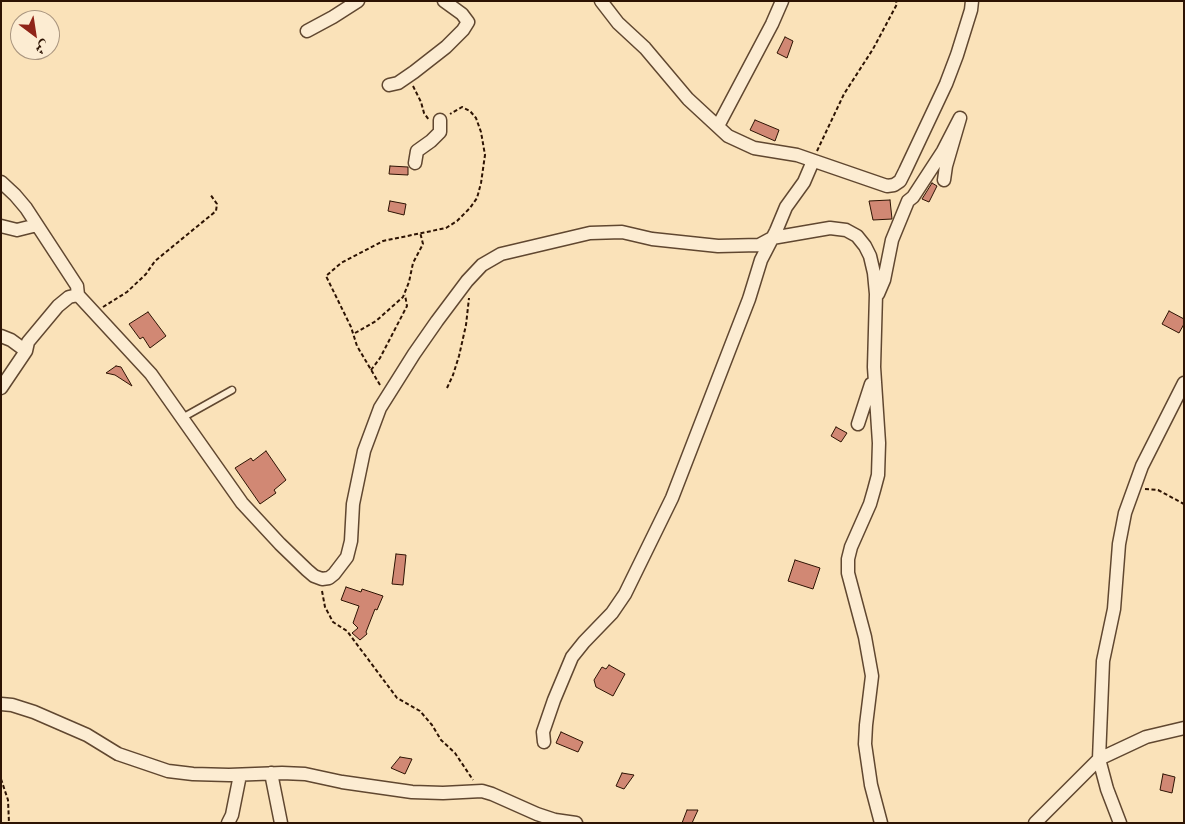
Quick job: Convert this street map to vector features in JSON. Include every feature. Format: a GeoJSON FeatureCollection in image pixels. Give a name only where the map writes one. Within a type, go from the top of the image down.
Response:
{"type":"FeatureCollection","features":[{"type":"Feature","properties":{"kind":"street"},"geometry":{"type":"LineString","coordinates":[[307,31],[358,1]]}},
{"type":"Feature","properties":{"kind":"street"},"geometry":{"type":"LineString","coordinates":[[389,85],[398,83],[406,78],[446,47],[468,22],[462,14],[444,1]]}},
{"type":"Feature","properties":{"kind":"street"},"geometry":{"type":"LineString","coordinates":[[602,1],[618,23],[645,48],[688,99],[728,136],[754,148],[797,155],[887,186],[900,182],[946,84],[971,10],[972,1]]}},
{"type":"Feature","properties":{"kind":"street"},"geometry":{"type":"LineString","coordinates":[[718,126],[782,1]]}},
{"type":"Feature","properties":{"kind":"street"},"geometry":{"type":"LineString","coordinates":[[876,298],[884,280],[892,240],[908,201],[913,197],[942,151],[960,118],[946,166],[944,180]]}},
{"type":"Feature","properties":{"kind":"street"},"geometry":{"type":"LineString","coordinates":[[415,163],[417,151],[440,132],[440,120]]}},
{"type":"Feature","properties":{"kind":"street"},"geometry":{"type":"LineString","coordinates":[[544,742],[544,732],[554,700],[572,658],[612,613],[625,594],[672,498],[749,299],[755,275],[786,207],[804,182],[812,161]]}},
{"type":"Feature","properties":{"kind":"street"},"geometry":{"type":"LineString","coordinates":[[1,182],[15,195],[37,225],[76,286],[78,295],[151,374],[242,503],[280,544],[314,576],[322,579],[326,579],[334,574],[347,557],[353,504],[364,451],[380,408],[414,354],[467,281],[482,265],[501,254],[590,233],[622,232],[652,239],[718,246],[759,245],[772,238],[830,228],[846,230],[852,233],[862,241],[870,256],[874,273],[876,298],[874,367],[879,443],[878,475],[870,504],[850,547],[848,573],[865,637],[872,676],[865,744],[869,776],[881,823]]}},
{"type":"Feature","properties":{"kind":"street"},"geometry":{"type":"LineString","coordinates":[[1,226],[17,230],[37,225]]}},
{"type":"Feature","properties":{"kind":"street"},"geometry":{"type":"LineString","coordinates":[[1,388],[26,351],[28,342],[58,306],[69,297],[78,295]]}},
{"type":"Feature","properties":{"kind":"street"},"geometry":{"type":"LineString","coordinates":[[1,336],[11,340],[26,351]]}},
{"type":"Feature","properties":{"kind":"street"},"geometry":{"type":"LineString","coordinates":[[858,424],[868,397],[874,367]]}},
{"type":"Feature","properties":{"kind":"street"},"geometry":{"type":"LineString","coordinates":[[1120,823],[1107,789],[1099,759],[1103,661],[1114,609],[1116,570],[1122,526],[1133,488],[1142,466],[1184,383]]}},
{"type":"Feature","properties":{"kind":"street"},"geometry":{"type":"LineString","coordinates":[[1,704],[12,705],[34,712],[87,735],[118,754],[156,767],[194,774],[306,774],[342,782],[412,792],[482,791],[537,814],[555,820],[576,823]]}},
{"type":"Feature","properties":{"kind":"street"},"geometry":{"type":"LineString","coordinates":[[1034,823],[1099,759],[1146,736],[1184,728]]}},
{"type":"Feature","properties":{"kind":"street"},"geometry":{"type":"LineString","coordinates":[[271,774],[281,823]]}},
{"type":"Feature","properties":{"kind":"street"},"geometry":{"type":"LineString","coordinates":[[228,823],[232,815],[240,775]]}},
{"type":"Feature","properties":{"kind":"lane"},"geometry":{"type":"LineString","coordinates":[[182,418],[232,390]]}},
{"type":"Feature","properties":{"kind":"path"},"geometry":{"type":"LineString","coordinates":[[812,161],[844,94],[873,49],[897,4],[896,1]]}},
{"type":"Feature","properties":{"kind":"path"},"geometry":{"type":"LineString","coordinates":[[389,394],[382,389],[357,346],[354,334],[326,276],[341,263],[383,240],[420,232],[432,232],[457,222],[477,198],[485,155],[481,132],[476,118],[470,111],[462,107],[440,120],[429,120],[424,113],[415,88],[406,78]]}},
{"type":"Feature","properties":{"kind":"path"},"geometry":{"type":"LineString","coordinates":[[96,314],[108,302],[127,292],[146,274],[155,261],[216,211],[217,204],[210,194]]}},
{"type":"Feature","properties":{"kind":"path"},"geometry":{"type":"LineString","coordinates":[[354,334],[376,321],[403,297],[409,282],[413,263],[423,244],[420,232]]}},
{"type":"Feature","properties":{"kind":"path"},"geometry":{"type":"LineString","coordinates":[[447,388],[453,375],[466,325],[469,300],[467,281]]}},
{"type":"Feature","properties":{"kind":"path"},"geometry":{"type":"LineString","coordinates":[[372,370],[407,306],[405,293]]}},
{"type":"Feature","properties":{"kind":"path"},"geometry":{"type":"LineString","coordinates":[[1133,488],[1158,490],[1184,504]]}},
{"type":"Feature","properties":{"kind":"path"},"geometry":{"type":"LineString","coordinates":[[322,579],[322,595],[332,622],[347,631],[397,698],[420,711],[432,725],[441,740],[455,753],[482,791]]}},
{"type":"Feature","properties":{"kind":"path"},"geometry":{"type":"LineString","coordinates":[[1,779],[8,800],[9,823]]}},
{"type":"Feature","properties":{"kind":"building"},"geometry":{"type":"Polygon","coordinates":[[[785,37],[793,41],[787,58],[777,53],[785,37]]]}},
{"type":"Feature","properties":{"kind":"building"},"geometry":{"type":"Polygon","coordinates":[[[755,120],[779,130],[775,141],[750,130],[755,120]]]}},
{"type":"Feature","properties":{"kind":"building"},"geometry":{"type":"Polygon","coordinates":[[[390,166],[408,167],[408,175],[389,174],[390,166]]]}},
{"type":"Feature","properties":{"kind":"building"},"geometry":{"type":"Polygon","coordinates":[[[932,183],[937,186],[929,202],[922,199],[932,183]]]}},
{"type":"Feature","properties":{"kind":"building"},"geometry":{"type":"Polygon","coordinates":[[[890,200],[892,219],[873,220],[869,201],[890,200]]]}},
{"type":"Feature","properties":{"kind":"building"},"geometry":{"type":"Polygon","coordinates":[[[390,201],[406,204],[404,215],[388,211],[390,201]]]}},
{"type":"Feature","properties":{"kind":"building"},"geometry":{"type":"Polygon","coordinates":[[[1169,311],[1184,319],[1184,324],[1179,333],[1162,324],[1169,311]]]}},
{"type":"Feature","properties":{"kind":"building"},"geometry":{"type":"Polygon","coordinates":[[[148,312],[166,336],[150,348],[143,337],[140,339],[129,324],[148,312]]]}},
{"type":"Feature","properties":{"kind":"building"},"geometry":{"type":"Polygon","coordinates":[[[116,366],[121,367],[132,386],[115,375],[106,373],[116,366]]]}},
{"type":"Feature","properties":{"kind":"building"},"geometry":{"type":"Polygon","coordinates":[[[836,427],[847,433],[841,442],[831,436],[836,427]]]}},
{"type":"Feature","properties":{"kind":"building"},"geometry":{"type":"Polygon","coordinates":[[[266,451],[286,480],[274,490],[276,493],[260,504],[235,468],[251,458],[253,461],[266,451]]]}},
{"type":"Feature","properties":{"kind":"building"},"geometry":{"type":"Polygon","coordinates":[[[396,554],[406,555],[403,585],[392,584],[396,554]]]}},
{"type":"Feature","properties":{"kind":"building"},"geometry":{"type":"Polygon","coordinates":[[[795,560],[820,568],[813,589],[788,581],[795,560]]]}},
{"type":"Feature","properties":{"kind":"building"},"geometry":{"type":"Polygon","coordinates":[[[346,587],[361,592],[362,589],[383,596],[377,610],[375,609],[366,632],[367,634],[360,640],[352,633],[358,628],[353,623],[359,606],[341,600],[346,587]]]}},
{"type":"Feature","properties":{"kind":"building"},"geometry":{"type":"Polygon","coordinates":[[[609,665],[625,674],[613,696],[596,687],[594,680],[602,667],[606,669],[609,665]]]}},
{"type":"Feature","properties":{"kind":"building"},"geometry":{"type":"Polygon","coordinates":[[[561,732],[583,742],[578,752],[556,743],[561,732]]]}},
{"type":"Feature","properties":{"kind":"building"},"geometry":{"type":"Polygon","coordinates":[[[400,757],[412,759],[405,774],[391,768],[400,757]]]}},
{"type":"Feature","properties":{"kind":"building"},"geometry":{"type":"Polygon","coordinates":[[[622,773],[634,775],[624,789],[616,786],[622,773]]]}},
{"type":"Feature","properties":{"kind":"building"},"geometry":{"type":"Polygon","coordinates":[[[1163,774],[1175,777],[1172,793],[1160,790],[1163,774]]]}},
{"type":"Feature","properties":{"kind":"building"},"geometry":{"type":"Polygon","coordinates":[[[687,810],[698,810],[692,823],[682,823],[687,810]]]}}]}
